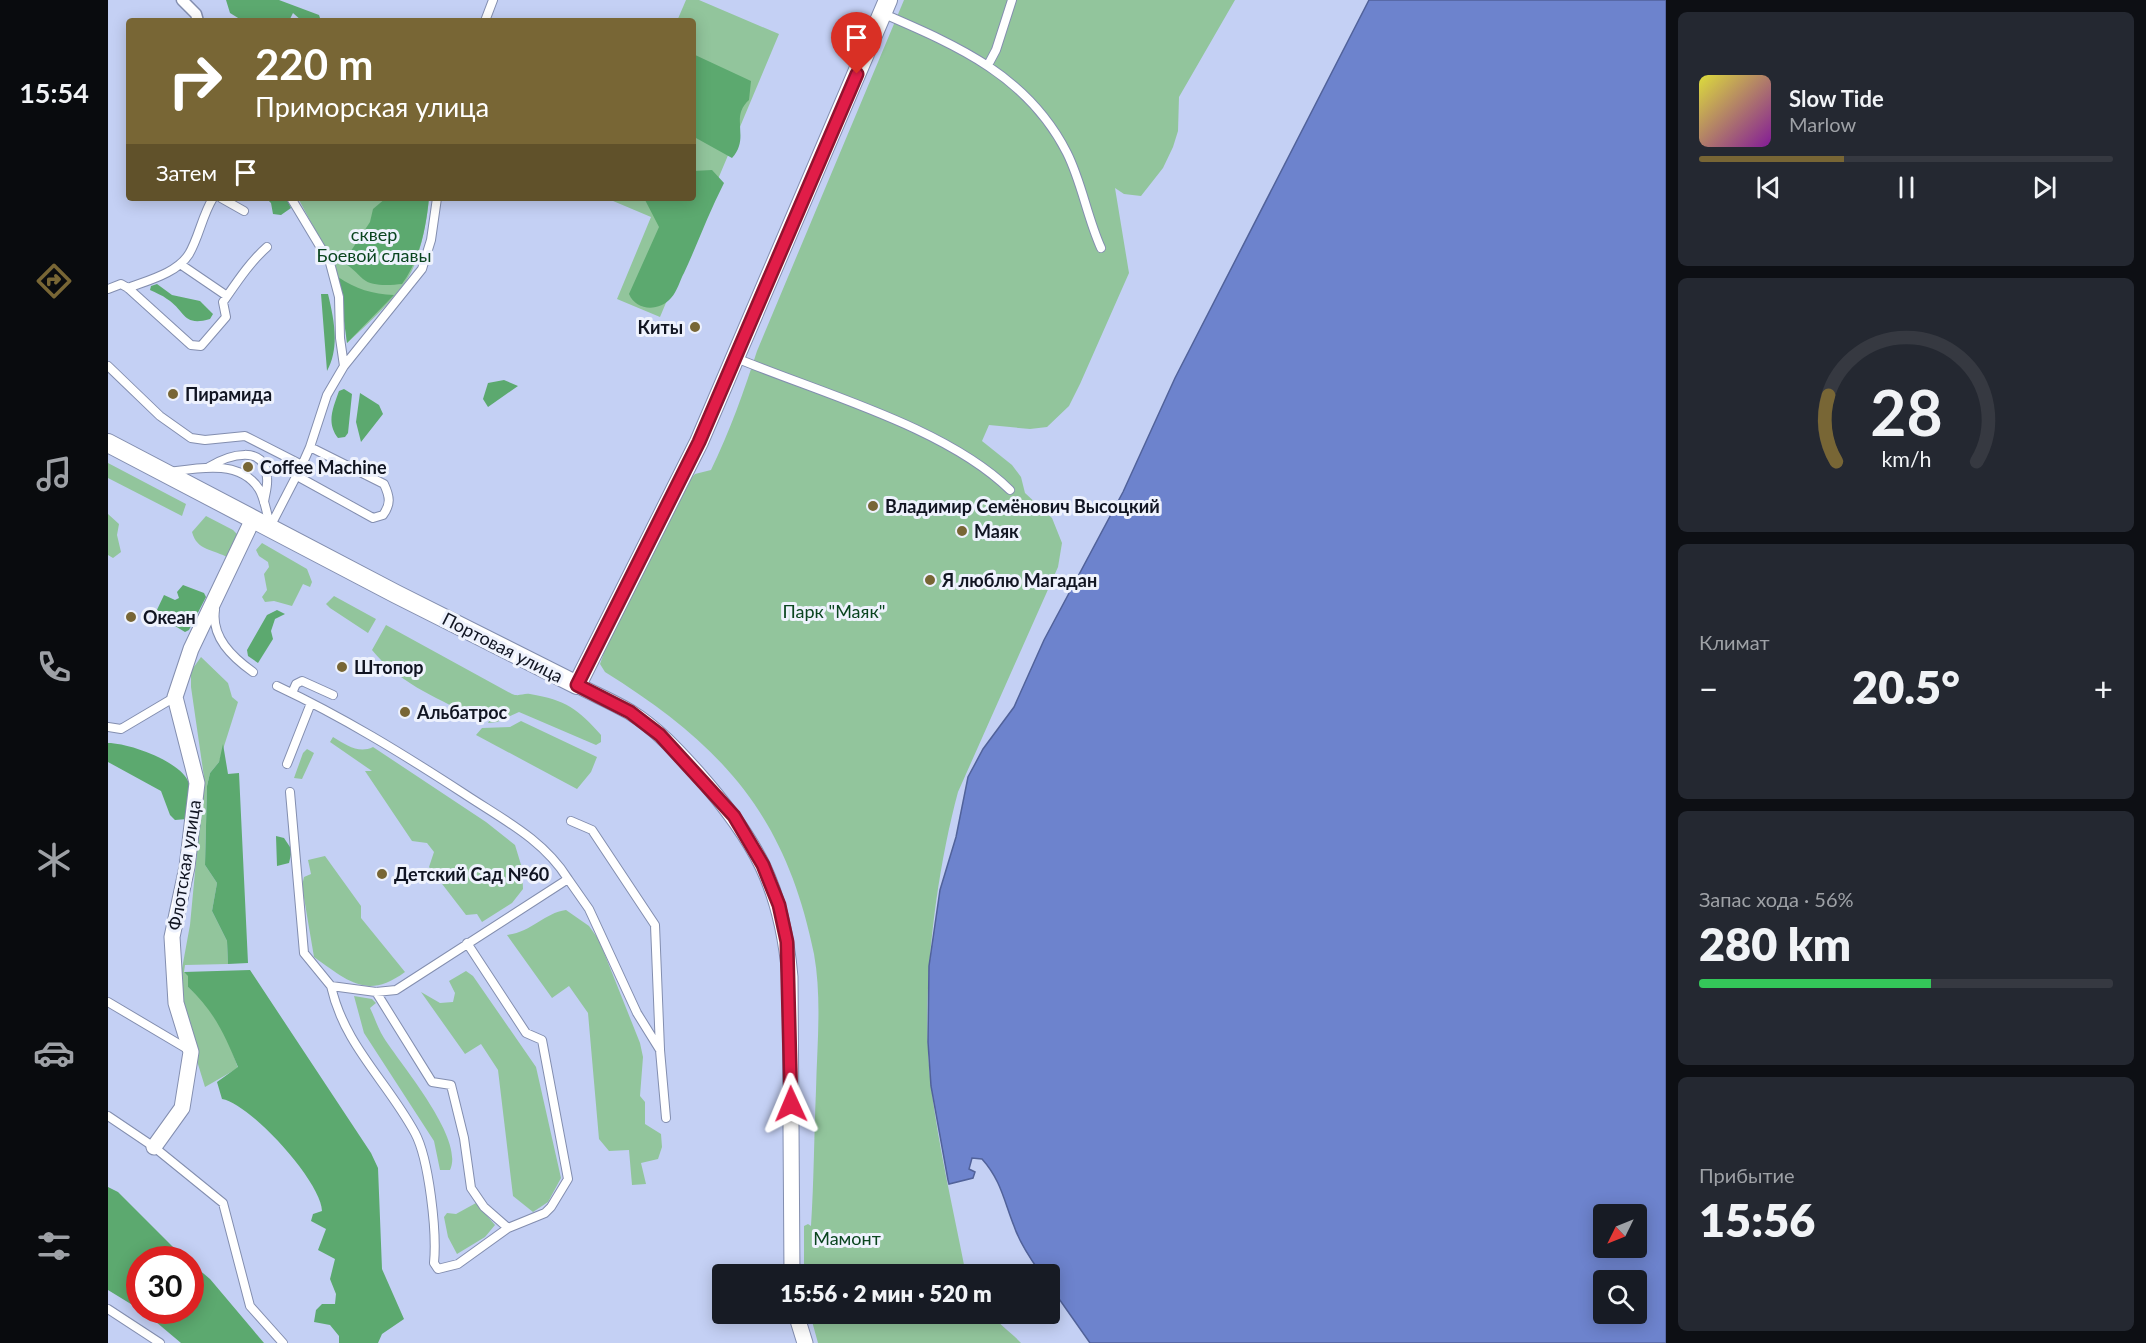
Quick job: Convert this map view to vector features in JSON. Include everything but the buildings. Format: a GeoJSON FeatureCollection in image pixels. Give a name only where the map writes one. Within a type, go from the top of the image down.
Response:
{"type":"FeatureCollection","features":[{"type":"Feature","properties":{"kind":"street"},"geometry":{"type":"LineString","coordinates":[[182,0],[197,18]]}},
{"type":"Feature","properties":{"kind":"street"},"geometry":{"type":"LineString","coordinates":[[577,685],[679,484],[736,358],[885,7]]}},
{"type":"Feature","properties":{"kind":"street","name":"Портовая улица"},"geometry":{"type":"LineString","coordinates":[[108,443],[630,712],[668,742],[734,816],[763,865],[779,905],[787,942],[793,1174],[792,1264]]}},
{"type":"Feature","properties":{"kind":"street"},"geometry":{"type":"LineString","coordinates":[[175,697],[191,649],[217,599],[253,519]]}},
{"type":"Feature","properties":{"kind":"street","name":"Флотская улица"},"geometry":{"type":"LineString","coordinates":[[154,1147],[182,1108],[191,1052],[176,1003],[172,937],[187,867],[196,783],[175,697]]}},
{"type":"Feature","properties":{"kind":"street"},"geometry":{"type":"LineString","coordinates":[[799,1324],[805,1343]]}},
{"type":"Feature","properties":{"kind":"lane"},"geometry":{"type":"LineString","coordinates":[[485,18],[492,0]]}},
{"type":"Feature","properties":{"kind":"lane"},"geometry":{"type":"LineString","coordinates":[[988,64],[996,51],[1012,0]]}},
{"type":"Feature","properties":{"kind":"lane"},"geometry":{"type":"LineString","coordinates":[[885,7],[988,64],[1011,83],[1054,130],[1074,171],[1101,248]]}},
{"type":"Feature","properties":{"kind":"lane"},"geometry":{"type":"LineString","coordinates":[[128,288],[161,275],[180,264],[190,253],[202,216],[211,201]]}},
{"type":"Feature","properties":{"kind":"lane"},"geometry":{"type":"LineString","coordinates":[[226,201],[244,211]]}},
{"type":"Feature","properties":{"kind":"lane"},"geometry":{"type":"LineString","coordinates":[[293,201],[330,263],[339,297],[340,338],[344,366]]}},
{"type":"Feature","properties":{"kind":"lane"},"geometry":{"type":"LineString","coordinates":[[270,527],[297,476],[310,447],[321,411],[344,366],[422,269],[431,240],[437,201]]}},
{"type":"Feature","properties":{"kind":"lane"},"geometry":{"type":"LineString","coordinates":[[108,289],[121,284],[128,288],[191,345],[201,346],[226,317],[223,302],[227,296],[251,262],[267,247]]}},
{"type":"Feature","properties":{"kind":"lane"},"geometry":{"type":"LineString","coordinates":[[180,264],[227,296]]}},
{"type":"Feature","properties":{"kind":"lane"},"geometry":{"type":"LineString","coordinates":[[736,358],[947,445],[982,466],[1010,490]]}},
{"type":"Feature","properties":{"kind":"lane"},"geometry":{"type":"LineString","coordinates":[[108,366],[160,416],[191,438],[205,440],[245,436],[302,465]]}},
{"type":"Feature","properties":{"kind":"lane"},"geometry":{"type":"LineString","coordinates":[[297,476],[373,518],[383,515],[388,508],[388,493],[384,484],[310,447]]}},
{"type":"Feature","properties":{"kind":"lane"},"geometry":{"type":"LineString","coordinates":[[209,466],[226,456],[240,453],[256,458],[264,466],[267,478],[264,503]]}},
{"type":"Feature","properties":{"kind":"lane"},"geometry":{"type":"LineString","coordinates":[[165,473],[209,466],[223,467],[246,477],[259,489],[270,527]]}},
{"type":"Feature","properties":{"kind":"lane"},"geometry":{"type":"LineString","coordinates":[[217,599],[214,617],[218,633],[231,654],[253,672]]}},
{"type":"Feature","properties":{"kind":"lane"},"geometry":{"type":"LineString","coordinates":[[292,693],[296,684],[302,681],[333,694]]}},
{"type":"Feature","properties":{"kind":"lane"},"geometry":{"type":"LineString","coordinates":[[278,686],[391,747],[530,836],[557,861],[589,909],[637,1013],[660,1050]]}},
{"type":"Feature","properties":{"kind":"lane"},"geometry":{"type":"LineString","coordinates":[[108,727],[122,729],[175,697]]}},
{"type":"Feature","properties":{"kind":"lane"},"geometry":{"type":"LineString","coordinates":[[287,764],[310,703]]}},
{"type":"Feature","properties":{"kind":"lane"},"geometry":{"type":"LineString","coordinates":[[290,792],[304,953],[331,986],[337,1012],[357,1048],[414,1132],[425,1155],[434,1263],[438,1269],[458,1264],[508,1228],[545,1213],[568,1179],[542,1040],[526,1033],[467,943]]}},
{"type":"Feature","properties":{"kind":"lane"},"geometry":{"type":"LineString","coordinates":[[571,821],[592,830],[655,925],[660,1050],[666,1118]]}},
{"type":"Feature","properties":{"kind":"lane"},"geometry":{"type":"LineString","coordinates":[[331,986],[376,993],[396,990],[568,879]]}},
{"type":"Feature","properties":{"kind":"lane"},"geometry":{"type":"LineString","coordinates":[[376,993],[432,1082],[451,1085],[464,1138],[471,1188],[484,1207],[508,1228]]}},
{"type":"Feature","properties":{"kind":"lane"},"geometry":{"type":"LineString","coordinates":[[108,1002],[191,1052]]}},
{"type":"Feature","properties":{"kind":"lane"},"geometry":{"type":"LineString","coordinates":[[108,1116],[154,1147],[223,1203],[250,1306],[284,1343]]}},
{"type":"Feature","properties":{"kind":"lane"},"geometry":{"type":"LineString","coordinates":[[108,1309],[160,1343]]}},
{"type":"Feature","properties":{"kind":"green space"},"geometry":{"type":"Polygon","coordinates":[[[226,0],[279,0],[319,15],[320,18],[299,18],[293,13],[290,18],[238,18],[230,13],[226,0]]]}},
{"type":"Feature","properties":{"kind":"green space"},"geometry":{"type":"Polygon","coordinates":[[[686,0],[699,0],[779,34],[660,317],[617,299],[651,217],[613,201],[696,201],[696,18],[678,18],[686,0]]]}},
{"type":"Feature","properties":{"kind":"green space","name":"Парк \"Маяк\""},"geometry":{"type":"Polygon","coordinates":[[[904,0],[1235,0],[1179,97],[1178,131],[1163,168],[1141,196],[1124,194],[1115,188],[1129,273],[1069,406],[1047,427],[1030,429],[989,425],[982,441],[1012,465],[1021,477],[1025,493],[1052,518],[1062,543],[1058,567],[958,792],[936,899],[927,1015],[928,1052],[938,1134],[964,1264],[804,1264],[804,1226],[808,1224],[811,1226],[812,1209],[818,1005],[814,954],[802,905],[786,862],[766,823],[743,788],[683,727],[605,672],[600,664],[606,647],[689,481],[695,474],[711,470],[736,411],[757,351],[904,0]]]}},
{"type":"Feature","properties":{"kind":"green space"},"geometry":{"type":"Polygon","coordinates":[[[696,55],[751,81],[749,100],[741,114],[740,143],[732,158],[696,138],[696,55]]]}},
{"type":"Feature","properties":{"kind":"green space"},"geometry":{"type":"Polygon","coordinates":[[[712,170],[724,183],[689,262],[675,293],[666,303],[648,308],[637,304],[629,294],[659,227],[646,201],[696,201],[696,171],[712,170]]]}},
{"type":"Feature","properties":{"kind":"green space"},"geometry":{"type":"Polygon","coordinates":[[[269,201],[288,201],[291,208],[281,215],[273,214],[269,201]]]}},
{"type":"Feature","properties":{"kind":"green space","name":"сквер Боевой славы"},"geometry":{"type":"Polygon","coordinates":[[[300,201],[429,201],[422,241],[414,266],[403,286],[385,307],[347,343],[344,309],[336,269],[300,201]]]}},
{"type":"Feature","properties":{"kind":"green space"},"geometry":{"type":"Polygon","coordinates":[[[382,201],[429,201],[421,243],[402,284],[382,285],[367,282],[343,263],[370,222],[373,209],[382,201]]]}},
{"type":"Feature","properties":{"kind":"green space"},"geometry":{"type":"Polygon","coordinates":[[[338,277],[365,290],[394,295],[347,343],[338,277]]]}},
{"type":"Feature","properties":{"kind":"green space"},"geometry":{"type":"Polygon","coordinates":[[[157,284],[172,295],[200,301],[213,314],[210,319],[201,321],[189,319],[167,299],[150,290],[151,286],[157,284]]]}},
{"type":"Feature","properties":{"kind":"green space"},"geometry":{"type":"Polygon","coordinates":[[[321,294],[328,294],[335,333],[331,362],[327,371],[321,294]]]}},
{"type":"Feature","properties":{"kind":"green space"},"geometry":{"type":"Polygon","coordinates":[[[504,380],[518,386],[488,407],[483,399],[488,383],[504,380]]]}},
{"type":"Feature","properties":{"kind":"green space"},"geometry":{"type":"Polygon","coordinates":[[[344,389],[352,394],[348,433],[345,437],[338,438],[331,421],[339,391],[344,389]]]}},
{"type":"Feature","properties":{"kind":"green space"},"geometry":{"type":"Polygon","coordinates":[[[360,393],[379,405],[383,414],[361,442],[356,422],[360,393]]]}},
{"type":"Feature","properties":{"kind":"green space"},"geometry":{"type":"Polygon","coordinates":[[[108,463],[186,504],[182,516],[108,478],[108,463]]]}},
{"type":"Feature","properties":{"kind":"green space"},"geometry":{"type":"Polygon","coordinates":[[[108,514],[119,524],[117,535],[121,552],[113,558],[108,555],[108,514]]]}},
{"type":"Feature","properties":{"kind":"green space"},"geometry":{"type":"Polygon","coordinates":[[[206,516],[233,530],[240,537],[229,558],[206,549],[194,538],[192,532],[206,516]]]}},
{"type":"Feature","properties":{"kind":"green space"},"geometry":{"type":"Polygon","coordinates":[[[262,543],[307,569],[312,582],[310,587],[303,584],[292,606],[274,601],[265,602],[262,597],[267,590],[264,574],[269,567],[268,562],[259,556],[256,550],[262,543]]]}},
{"type":"Feature","properties":{"kind":"green space"},"geometry":{"type":"Polygon","coordinates":[[[183,585],[204,593],[206,597],[189,630],[185,632],[155,614],[164,595],[175,600],[179,598],[177,592],[183,585]]]}},
{"type":"Feature","properties":{"kind":"green space"},"geometry":{"type":"Polygon","coordinates":[[[334,596],[376,619],[368,633],[326,604],[334,596]]]}},
{"type":"Feature","properties":{"kind":"green space"},"geometry":{"type":"Polygon","coordinates":[[[277,610],[285,614],[275,619],[271,631],[273,639],[258,663],[248,656],[247,650],[267,615],[277,610]]]}},
{"type":"Feature","properties":{"kind":"green space"},"geometry":{"type":"Polygon","coordinates":[[[386,625],[512,694],[542,696],[570,707],[585,718],[601,735],[601,742],[596,745],[519,712],[497,722],[488,723],[492,716],[484,710],[479,717],[470,715],[430,695],[393,671],[372,650],[386,625]]]}},
{"type":"Feature","properties":{"kind":"green space"},"geometry":{"type":"Polygon","coordinates":[[[201,657],[228,683],[232,697],[238,702],[219,762],[210,773],[207,786],[205,865],[217,883],[212,911],[227,941],[228,964],[185,965],[184,972],[188,975],[188,987],[204,1001],[227,1037],[238,1068],[205,1087],[189,1035],[179,985],[190,925],[204,777],[191,687],[191,671],[201,657]]]}},
{"type":"Feature","properties":{"kind":"green space"},"geometry":{"type":"Polygon","coordinates":[[[521,721],[597,757],[591,772],[577,789],[476,735],[482,728],[510,727],[521,721]]]}},
{"type":"Feature","properties":{"kind":"green space"},"geometry":{"type":"Polygon","coordinates":[[[333,737],[358,749],[373,747],[486,822],[515,845],[522,868],[523,889],[512,903],[482,922],[477,914],[466,915],[429,867],[434,852],[427,843],[412,841],[365,771],[372,771],[330,742],[333,737]]]}},
{"type":"Feature","properties":{"kind":"green space"},"geometry":{"type":"Polygon","coordinates":[[[108,743],[128,746],[152,754],[183,774],[190,789],[187,819],[175,820],[170,815],[161,791],[108,762],[108,743]]]}},
{"type":"Feature","properties":{"kind":"green space"},"geometry":{"type":"Polygon","coordinates":[[[223,744],[228,774],[239,773],[248,963],[228,964],[227,941],[212,911],[217,883],[205,865],[207,786],[210,773],[219,762],[223,744]]]}},
{"type":"Feature","properties":{"kind":"green space"},"geometry":{"type":"Polygon","coordinates":[[[307,749],[314,753],[302,779],[294,778],[303,753],[307,749]]]}},
{"type":"Feature","properties":{"kind":"green space"},"geometry":{"type":"Polygon","coordinates":[[[276,836],[284,838],[292,850],[289,863],[277,866],[276,836]]]}},
{"type":"Feature","properties":{"kind":"green space"},"geometry":{"type":"Polygon","coordinates":[[[325,856],[361,906],[361,918],[405,972],[392,980],[380,985],[358,984],[348,980],[314,957],[302,886],[304,877],[311,874],[308,860],[325,856]]]}},
{"type":"Feature","properties":{"kind":"green space"},"geometry":{"type":"Polygon","coordinates":[[[566,910],[589,926],[599,940],[640,1043],[643,1057],[640,1096],[645,1102],[645,1124],[661,1134],[662,1147],[658,1159],[641,1163],[646,1184],[632,1185],[629,1150],[609,1151],[599,1139],[588,1013],[569,986],[552,998],[507,935],[524,930],[551,915],[566,910]]]}},
{"type":"Feature","properties":{"kind":"green space"},"geometry":{"type":"Polygon","coordinates":[[[250,970],[371,1153],[378,1168],[382,1269],[404,1319],[382,1334],[378,1343],[339,1343],[339,1336],[330,1325],[314,1322],[316,1310],[322,1304],[335,1304],[336,1294],[330,1279],[335,1259],[318,1250],[326,1229],[311,1221],[313,1214],[322,1211],[319,1198],[283,1146],[250,1115],[235,1104],[222,1099],[217,1082],[238,1067],[218,1024],[205,1005],[188,987],[188,976],[184,972],[250,970]]]}},
{"type":"Feature","properties":{"kind":"green space"},"geometry":{"type":"Polygon","coordinates":[[[466,971],[473,976],[536,1067],[561,1178],[548,1202],[533,1212],[513,1196],[498,1070],[481,1044],[465,1054],[421,992],[440,1003],[453,1002],[455,993],[449,981],[466,971]]]}},
{"type":"Feature","properties":{"kind":"green space"},"geometry":{"type":"Polygon","coordinates":[[[354,996],[372,999],[376,1003],[370,1008],[382,1035],[429,1102],[448,1140],[452,1157],[450,1170],[440,1170],[434,1141],[364,1033],[354,996]]]}},
{"type":"Feature","properties":{"kind":"green space"},"geometry":{"type":"Polygon","coordinates":[[[108,1187],[118,1192],[172,1246],[126,1246],[126,1301],[108,1290],[108,1187]]]}},
{"type":"Feature","properties":{"kind":"green space"},"geometry":{"type":"Polygon","coordinates":[[[476,1203],[495,1225],[485,1237],[457,1254],[448,1237],[444,1217],[447,1213],[456,1214],[476,1203]]]}},
{"type":"Feature","properties":{"kind":"green space"},"geometry":{"type":"Polygon","coordinates":[[[204,1274],[264,1343],[181,1343],[158,1324],[204,1324],[204,1274]]]}},
{"type":"Feature","properties":{"kind":"green space"},"geometry":{"type":"Polygon","coordinates":[[[813,1324],[1000,1324],[1021,1343],[818,1343],[813,1324]]]}},
{"type":"Feature","properties":{"kind":"water"},"geometry":{"type":"Polygon","coordinates":[[[1369,0],[1666,0],[1666,1343],[1090,1343],[1060,1300],[1060,1264],[1034,1264],[1016,1233],[998,1183],[982,1159],[972,1158],[969,1169],[975,1172],[973,1178],[949,1184],[931,1086],[928,1042],[929,966],[940,890],[956,837],[968,777],[983,749],[1014,707],[1044,640],[1123,492],[1175,378],[1369,0]]]}},
{"type":"Feature","properties":{"kind":"place","name":"Киты"},"geometry":{"type":"Point","coordinates":[695,327]}},
{"type":"Feature","properties":{"kind":"place","name":"Пирамида"},"geometry":{"type":"Point","coordinates":[173,394]}},
{"type":"Feature","properties":{"kind":"place","name":"Coffee Machine"},"geometry":{"type":"Point","coordinates":[248,467]}},
{"type":"Feature","properties":{"kind":"place","name":"Владимир Семёнович Высоцкий"},"geometry":{"type":"Point","coordinates":[873,506]}},
{"type":"Feature","properties":{"kind":"place","name":"Маяк"},"geometry":{"type":"Point","coordinates":[962,531]}},
{"type":"Feature","properties":{"kind":"place","name":"Я люблю Магадан"},"geometry":{"type":"Point","coordinates":[930,580]}},
{"type":"Feature","properties":{"kind":"place","name":"Океан"},"geometry":{"type":"Point","coordinates":[131,617]}},
{"type":"Feature","properties":{"kind":"place","name":"Штопор"},"geometry":{"type":"Point","coordinates":[342,667]}},
{"type":"Feature","properties":{"kind":"place","name":"Альбатрос"},"geometry":{"type":"Point","coordinates":[405,712]}},
{"type":"Feature","properties":{"kind":"place","name":"Детский Сад №60"},"geometry":{"type":"Point","coordinates":[382,874]}},
{"type":"Feature","properties":{"kind":"route"},"geometry":{"type":"LineString","coordinates":[[791,1104],[790,977],[787,942],[779,905],[763,865],[734,816],[660,735],[630,712],[577,685],[699,442],[857,74]]}},
{"type":"Feature","properties":{"kind":"park label","name":"Мамонт"},"geometry":{"type":"Point","coordinates":[847,1238]}}]}
